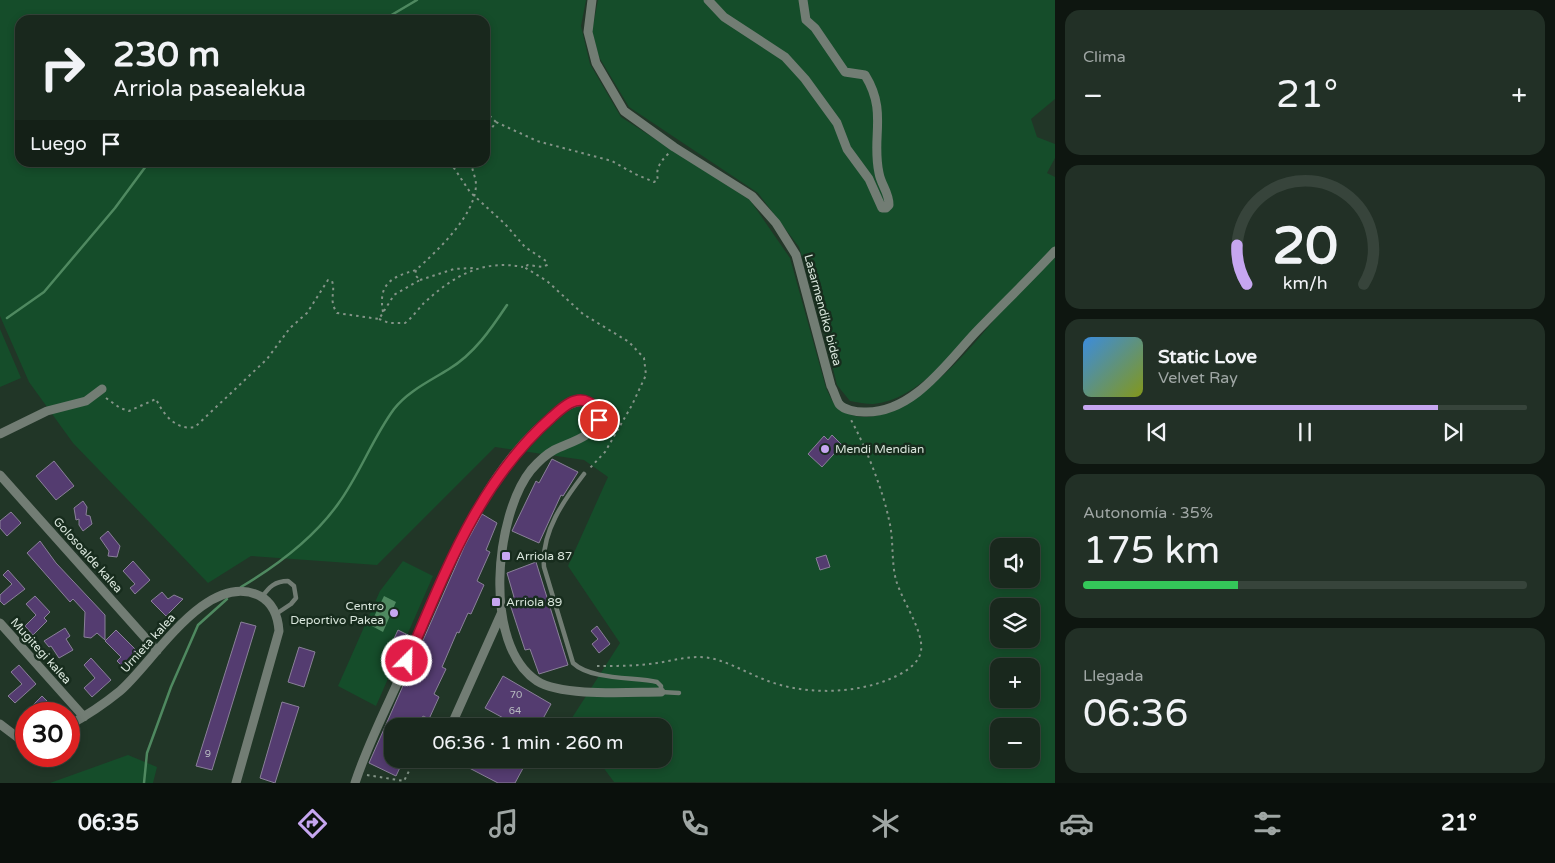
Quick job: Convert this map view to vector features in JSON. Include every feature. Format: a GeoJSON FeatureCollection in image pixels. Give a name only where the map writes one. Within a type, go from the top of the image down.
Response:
{"type":"FeatureCollection","features":[{"type":"Feature","properties":{"kind":"street","name":"Lasarmendiko bidea"},"geometry":{"type":"LineString","coordinates":[[592,0],[588,32],[596,63],[624,111],[674,147],[752,196],[776,223],[796,255],[831,386],[840,404],[845,407]]}},
{"type":"Feature","properties":{"kind":"street"},"geometry":{"type":"LineString","coordinates":[[708,0],[724,17],[770,45],[798,71],[828,108],[837,123],[853,160],[869,179],[882,208],[886,208],[889,206],[889,198],[879,175],[879,118],[874,94],[865,75],[849,74],[842,68],[814,28],[806,20],[803,0]]}},
{"type":"Feature","properties":{"kind":"street"},"geometry":{"type":"LineString","coordinates":[[845,407],[855,412],[875,413],[906,401],[949,364],[974,334],[1024,285],[1055,251]]}},
{"type":"Feature","properties":{"kind":"street"},"geometry":{"type":"LineString","coordinates":[[0,434],[24,420],[86,401],[100,392]]}},
{"type":"Feature","properties":{"kind":"street"},"geometry":{"type":"LineString","coordinates":[[356,778],[476,509],[504,468],[532,436],[574,401],[586,400],[594,406],[599,414],[599,420],[594,429],[546,456],[532,470],[518,488],[508,524],[502,554],[502,614],[509,644],[525,672],[538,682],[557,690],[575,692],[661,692]]}},
{"type":"Feature","properties":{"kind":"street","name":"Golosoalde kalea"},"geometry":{"type":"LineString","coordinates":[[0,475],[158,651]]}},
{"type":"Feature","properties":{"kind":"street","name":"Urnieta kalea"},"geometry":{"type":"LineString","coordinates":[[80,719],[120,691],[188,616],[224,594],[239,590],[262,597]]}},
{"type":"Feature","properties":{"kind":"street"},"geometry":{"type":"LineString","coordinates":[[236,783],[280,631],[276,614],[262,597]]}},
{"type":"Feature","properties":{"kind":"street"},"geometry":{"type":"LineString","coordinates":[[455,718],[502,614]]}},
{"type":"Feature","properties":{"kind":"street","name":"Mugitegi kalea"},"geometry":{"type":"LineString","coordinates":[[0,623],[84,717]]}},
{"type":"Feature","properties":{"kind":"street"},"geometry":{"type":"LineString","coordinates":[[0,724],[15,735]]}},
{"type":"Feature","properties":{"kind":"lane"},"geometry":{"type":"LineString","coordinates":[[584,474],[562,504],[543,554],[544,568],[573,663],[577,667],[604,676],[657,682],[661,686],[661,692],[679,693]]}},
{"type":"Feature","properties":{"kind":"lane"},"geometry":{"type":"LineString","coordinates":[[262,597],[272,585],[280,581],[288,581],[294,586],[296,598],[291,604],[276,614]]}},
{"type":"Feature","properties":{"kind":"path"},"geometry":{"type":"LineString","coordinates":[[490,116],[496,122],[537,141],[612,161],[654,182],[658,180],[656,172],[660,163],[674,147]]}},
{"type":"Feature","properties":{"kind":"path"},"geometry":{"type":"LineString","coordinates":[[490,131],[496,122]]}},
{"type":"Feature","properties":{"kind":"path"},"geometry":{"type":"LineString","coordinates":[[452,167],[457,176],[474,195],[505,224],[525,247],[546,261],[547,265],[544,268],[528,264],[524,267]]}},
{"type":"Feature","properties":{"kind":"path"},"geometry":{"type":"LineString","coordinates":[[383,313],[381,302],[385,285],[394,278],[416,270],[456,230],[474,195],[476,183],[472,167]]}},
{"type":"Feature","properties":{"kind":"path"},"geometry":{"type":"LineString","coordinates":[[100,392],[113,400],[120,408],[129,410],[156,399],[170,420],[187,429],[195,427],[267,359],[290,328],[307,313],[328,280],[332,281],[334,285],[332,304],[337,313],[379,319],[397,324],[405,322],[442,287],[466,271],[490,266],[524,267],[548,281],[583,314],[629,342],[644,358],[646,375],[623,423],[605,452],[584,474]]}},
{"type":"Feature","properties":{"kind":"path"},"geometry":{"type":"LineString","coordinates":[[379,319],[394,295],[420,280],[454,268],[475,269]]}},
{"type":"Feature","properties":{"kind":"path"},"geometry":{"type":"LineString","coordinates":[[416,270],[415,274],[420,280]]}},
{"type":"Feature","properties":{"kind":"path"},"geometry":{"type":"LineString","coordinates":[[593,667],[656,663],[676,658],[709,658],[734,665],[764,680],[796,687],[836,690],[862,688],[884,682],[915,664],[921,651],[920,635],[900,594],[895,574],[889,520],[862,441],[845,407]]}},
{"type":"Feature","properties":{"kind":"path"},"geometry":{"type":"LineString","coordinates":[[356,778],[404,781],[410,768]]}},
{"type":"Feature","properties":{"kind":"shaded area"},"geometry":{"type":"Polygon","coordinates":[[[0,0],[586,0],[581,26],[590,64],[621,117],[750,200],[790,258],[826,388],[838,408],[858,416],[879,415],[901,406],[923,392],[964,355],[993,321],[985,316],[950,357],[922,383],[906,393],[890,400],[873,404],[850,401],[837,385],[820,315],[799,247],[758,193],[629,107],[599,57],[592,31],[598,0],[1055,0],[1055,99],[1031,119],[1037,137],[1055,144],[1055,158],[1047,173],[1055,177],[1055,783],[614,782],[604,768],[672,768],[672,718],[572,718],[620,643],[568,566],[608,477],[584,460],[495,447],[377,565],[251,556],[208,583],[73,443],[29,382],[0,316],[0,0]]]}},
{"type":"Feature","properties":{"kind":"shaded area"},"geometry":{"type":"Polygon","coordinates":[[[0,329],[21,378],[0,387],[0,329]]]}},
{"type":"Feature","properties":{"kind":"shaded area","name":"Centro Deportivo Pakea"},"geometry":{"type":"Polygon","coordinates":[[[403,561],[433,576],[376,706],[338,686],[380,591],[403,561]]]}},
{"type":"Feature","properties":{"kind":"shaded area"},"geometry":{"type":"Polygon","coordinates":[[[384,596],[396,602],[383,632],[370,625],[384,596]]]}},
{"type":"Feature","properties":{"kind":"shaded area"},"geometry":{"type":"Polygon","coordinates":[[[128,755],[157,767],[153,783],[50,783],[128,755]]]}},
{"type":"Feature","properties":{"kind":"building","name":"Mendi Mendian"},"geometry":{"type":"Polygon","coordinates":[[[832,435],[842,445],[822,467],[808,454],[824,436],[828,440],[832,435]]]}},
{"type":"Feature","properties":{"kind":"building"},"geometry":{"type":"Polygon","coordinates":[[[552,459],[578,472],[563,496],[561,495],[539,543],[512,531],[536,481],[539,483],[552,459]]]}},
{"type":"Feature","properties":{"kind":"building"},"geometry":{"type":"Polygon","coordinates":[[[54,461],[74,486],[56,500],[36,476],[54,461]]]}},
{"type":"Feature","properties":{"kind":"building"},"geometry":{"type":"Polygon","coordinates":[[[83,501],[87,507],[86,515],[90,516],[92,524],[83,531],[79,525],[79,519],[76,520],[74,508],[83,501]]]}},
{"type":"Feature","properties":{"kind":"building"},"geometry":{"type":"Polygon","coordinates":[[[11,512],[21,523],[7,536],[0,528],[0,521],[11,512]]]}},
{"type":"Feature","properties":{"kind":"building"},"geometry":{"type":"Polygon","coordinates":[[[482,514],[497,523],[486,550],[490,552],[477,581],[484,585],[471,614],[468,613],[459,633],[457,632],[442,667],[446,669],[434,694],[439,697],[429,718],[423,716],[422,718],[389,718],[465,545],[482,514]]]}},
{"type":"Feature","properties":{"kind":"building"},"geometry":{"type":"Polygon","coordinates":[[[108,531],[120,546],[117,557],[108,556],[109,551],[100,538],[108,531]]]}},
{"type":"Feature","properties":{"kind":"building"},"geometry":{"type":"Polygon","coordinates":[[[40,541],[56,563],[105,615],[105,640],[97,633],[91,638],[84,637],[85,612],[73,599],[70,602],[27,553],[40,541]]]}},
{"type":"Feature","properties":{"kind":"building"},"geometry":{"type":"Polygon","coordinates":[[[826,555],[830,567],[820,570],[816,558],[826,555]]]}},
{"type":"Feature","properties":{"kind":"building"},"geometry":{"type":"Polygon","coordinates":[[[133,561],[150,580],[135,594],[130,588],[135,584],[123,571],[133,561]]]}},
{"type":"Feature","properties":{"kind":"building"},"geometry":{"type":"Polygon","coordinates":[[[536,562],[568,665],[539,674],[530,649],[525,650],[508,598],[514,597],[507,573],[536,562]]]}},
{"type":"Feature","properties":{"kind":"building"},"geometry":{"type":"Polygon","coordinates":[[[8,570],[25,589],[4,605],[0,601],[0,595],[12,584],[3,575],[8,570]]]}},
{"type":"Feature","properties":{"kind":"building"},"geometry":{"type":"Polygon","coordinates":[[[162,592],[168,599],[174,595],[183,599],[166,616],[151,601],[162,592]]]}},
{"type":"Feature","properties":{"kind":"building"},"geometry":{"type":"Polygon","coordinates":[[[35,596],[50,612],[44,618],[47,621],[33,635],[25,626],[36,615],[26,604],[35,596]]]}},
{"type":"Feature","properties":{"kind":"building"},"geometry":{"type":"Polygon","coordinates":[[[241,622],[256,626],[212,770],[196,766],[241,622]]]}},
{"type":"Feature","properties":{"kind":"building"},"geometry":{"type":"Polygon","coordinates":[[[597,626],[610,644],[599,653],[592,644],[598,639],[591,631],[597,626]]]}},
{"type":"Feature","properties":{"kind":"building"},"geometry":{"type":"Polygon","coordinates":[[[65,628],[70,636],[66,639],[73,650],[59,658],[51,646],[49,647],[44,641],[65,628]]]}},
{"type":"Feature","properties":{"kind":"building"},"geometry":{"type":"Polygon","coordinates":[[[116,630],[139,653],[124,668],[117,661],[121,657],[105,641],[116,630]]]}},
{"type":"Feature","properties":{"kind":"building"},"geometry":{"type":"Polygon","coordinates":[[[398,630],[408,635],[394,662],[385,658],[398,630]]]}},
{"type":"Feature","properties":{"kind":"building"},"geometry":{"type":"Polygon","coordinates":[[[299,647],[315,652],[304,687],[288,682],[299,647]]]}},
{"type":"Feature","properties":{"kind":"building"},"geometry":{"type":"Polygon","coordinates":[[[91,658],[111,680],[92,697],[84,688],[95,678],[84,665],[91,658]]]}},
{"type":"Feature","properties":{"kind":"building"},"geometry":{"type":"Polygon","coordinates":[[[19,665],[36,684],[15,703],[8,696],[22,684],[11,672],[19,665]]]}},
{"type":"Feature","properties":{"kind":"building"},"geometry":{"type":"Polygon","coordinates":[[[503,676],[551,704],[543,718],[503,718],[485,708],[503,676]]]}},
{"type":"Feature","properties":{"kind":"building"},"geometry":{"type":"Polygon","coordinates":[[[42,696],[48,702],[36,702],[42,696]]]}},
{"type":"Feature","properties":{"kind":"building"},"geometry":{"type":"Polygon","coordinates":[[[282,702],[299,707],[275,783],[260,778],[282,702]]]}},
{"type":"Feature","properties":{"kind":"building"},"geometry":{"type":"Polygon","coordinates":[[[384,729],[384,768],[400,768],[396,776],[369,763],[384,729]]]}},
{"type":"Feature","properties":{"kind":"building"},"geometry":{"type":"Polygon","coordinates":[[[469,768],[523,768],[515,783],[498,783],[469,768]]]}},
{"type":"Feature","properties":{"kind":"waterway"},"geometry":{"type":"LineString","coordinates":[[392,15],[417,0]]}},
{"type":"Feature","properties":{"kind":"waterway"},"geometry":{"type":"LineString","coordinates":[[7,318],[44,292],[115,208],[145,167]]}},
{"type":"Feature","properties":{"kind":"waterway"},"geometry":{"type":"LineString","coordinates":[[241,587],[268,570],[318,529],[346,493],[379,432],[394,409],[413,392],[466,356],[488,332],[507,305]]}},
{"type":"Feature","properties":{"kind":"waterway"},"geometry":{"type":"LineString","coordinates":[[144,783],[147,753],[171,687],[198,625],[227,599]]}},
{"type":"Feature","properties":{"kind":"place","name":"Mendi Mendian"},"geometry":{"type":"Point","coordinates":[825,449]}},
{"type":"Feature","properties":{"kind":"place","name":"Arriola 87"},"geometry":{"type":"Point","coordinates":[506,556]}},
{"type":"Feature","properties":{"kind":"place","name":"Arriola 89"},"geometry":{"type":"Point","coordinates":[496,602]}},
{"type":"Feature","properties":{"kind":"place","name":"Centro Deportivo Pakea"},"geometry":{"type":"Point","coordinates":[394,613]}},
{"type":"Feature","properties":{"kind":"route"},"geometry":{"type":"LineString","coordinates":[[407,661],[476,509],[504,468],[532,436],[558,411],[574,401],[586,400],[591,403],[599,414],[599,420]]}}]}
